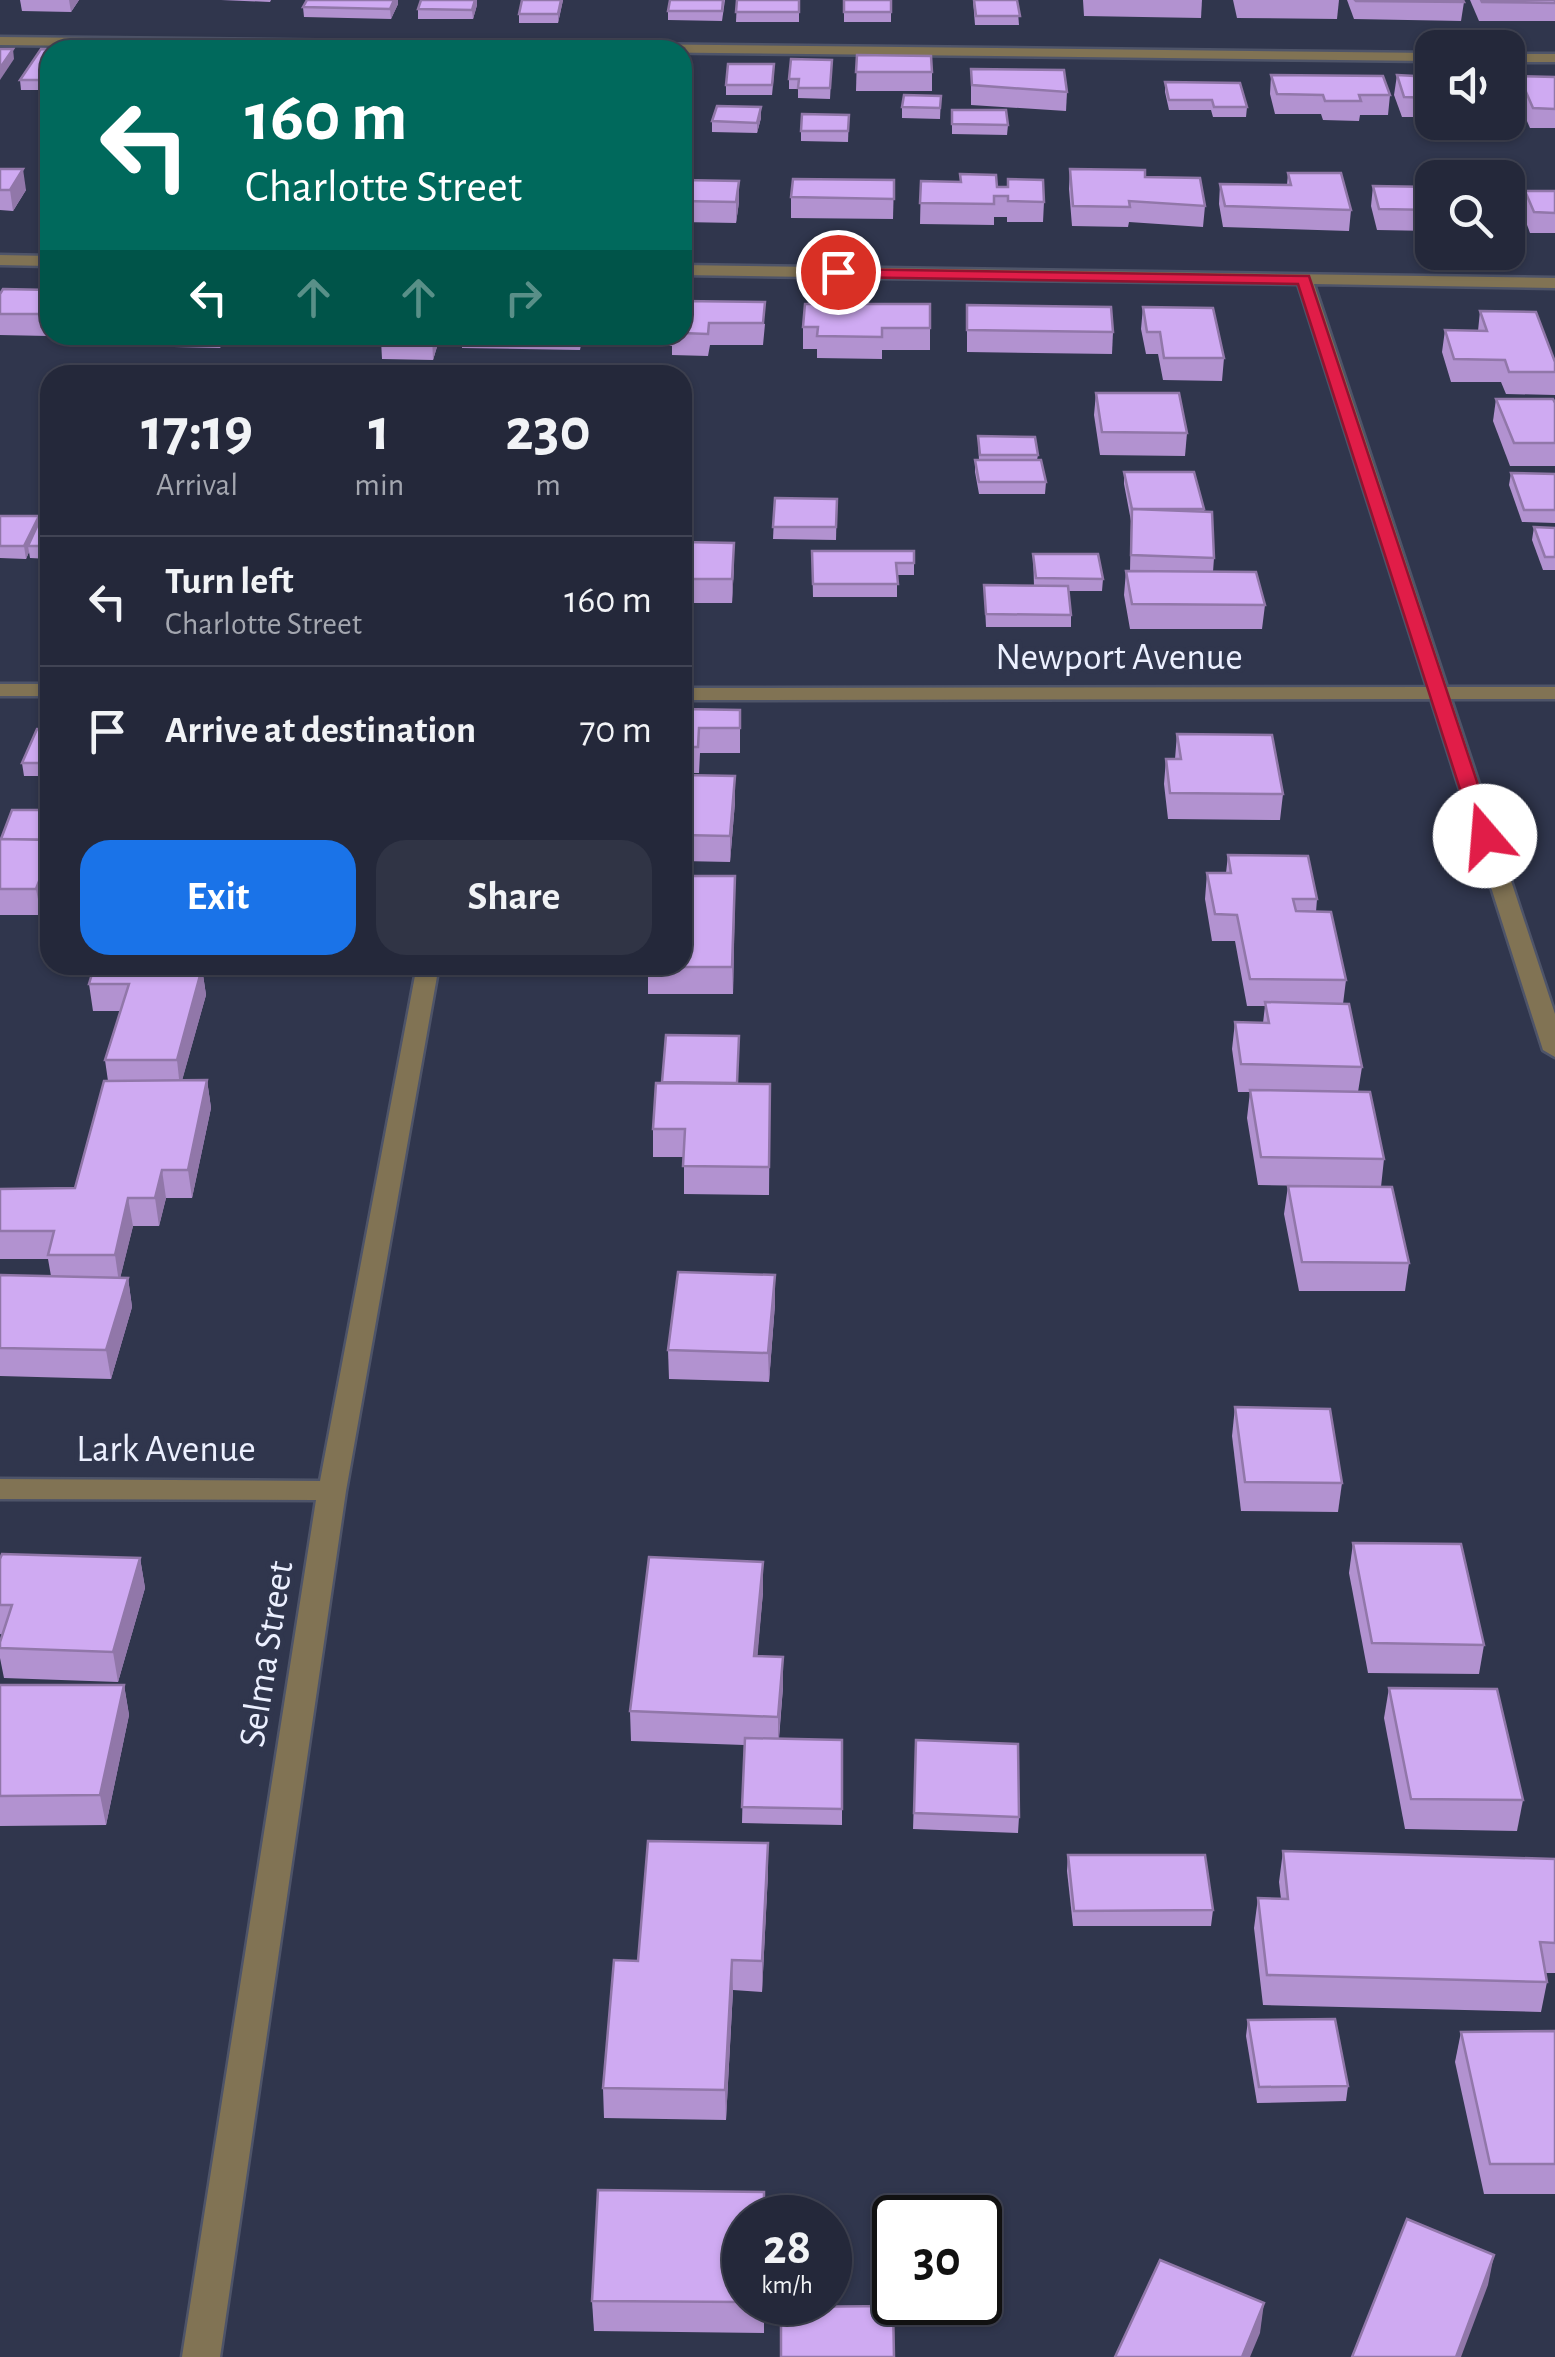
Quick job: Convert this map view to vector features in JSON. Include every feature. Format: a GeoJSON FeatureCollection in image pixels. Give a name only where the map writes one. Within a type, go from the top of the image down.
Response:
{"type":"FeatureCollection","features":[{"type":"Feature","properties":{"kind":"street"},"geometry":{"type":"LineString","coordinates":[[0,41],[40,41]]}},
{"type":"Feature","properties":{"kind":"street"},"geometry":{"type":"LineString","coordinates":[[692,49],[1415,57]]}},
{"type":"Feature","properties":{"kind":"street"},"geometry":{"type":"LineString","coordinates":[[1525,58],[1555,58]]}},
{"type":"Feature","properties":{"kind":"street"},"geometry":{"type":"LineString","coordinates":[[0,260],[40,260]]}},
{"type":"Feature","properties":{"kind":"street"},"geometry":{"type":"LineString","coordinates":[[692,270],[1555,283]]}},
{"type":"Feature","properties":{"kind":"street"},"geometry":{"type":"LineString","coordinates":[[1304,280],[1555,1050]]}},
{"type":"Feature","properties":{"kind":"street"},"geometry":{"type":"LineString","coordinates":[[0,690],[40,690]]}},
{"type":"Feature","properties":{"kind":"street","name":"Newport Avenue"},"geometry":{"type":"LineString","coordinates":[[692,694],[1555,693]]}},
{"type":"Feature","properties":{"kind":"street","name":"Selma Street"},"geometry":{"type":"LineString","coordinates":[[200,2357],[332,1491],[426,975]]}},
{"type":"Feature","properties":{"kind":"street","name":"Lark Avenue"},"geometry":{"type":"LineString","coordinates":[[0,1490],[332,1491]]}},
{"type":"Feature","properties":{"kind":"building"},"geometry":{"type":"Polygon","coordinates":[[[307,0],[394,0],[390,9],[303,7],[307,0]]]}},
{"type":"Feature","properties":{"kind":"building"},"geometry":{"type":"Polygon","coordinates":[[[421,0],[475,0],[472,10],[418,9],[421,0]]]}},
{"type":"Feature","properties":{"kind":"building"},"geometry":{"type":"Polygon","coordinates":[[[522,0],[561,0],[558,14],[519,14],[522,0]]]}},
{"type":"Feature","properties":{"kind":"building"},"geometry":{"type":"Polygon","coordinates":[[[670,0],[723,0],[722,11],[668,11],[670,0]]]}},
{"type":"Feature","properties":{"kind":"building"},"geometry":{"type":"Polygon","coordinates":[[[737,0],[799,0],[799,12],[736,12],[737,0]]]}},
{"type":"Feature","properties":{"kind":"building"},"geometry":{"type":"Polygon","coordinates":[[[844,0],[891,0],[891,12],[844,12],[844,0]]]}},
{"type":"Feature","properties":{"kind":"building"},"geometry":{"type":"Polygon","coordinates":[[[974,0],[1017,0],[1020,16],[976,16],[974,0]]]}},
{"type":"Feature","properties":{"kind":"building"},"geometry":{"type":"Polygon","coordinates":[[[1463,0],[1464,2],[1356,1],[1463,0]]]}},
{"type":"Feature","properties":{"kind":"building"},"geometry":{"type":"Polygon","coordinates":[[[1555,0],[1555,3],[1482,2],[1555,0]]]}},
{"type":"Feature","properties":{"kind":"building"},"geometry":{"type":"Polygon","coordinates":[[[0,49],[13,49],[0,68],[0,49]]]}},
{"type":"Feature","properties":{"kind":"building"},"geometry":{"type":"Polygon","coordinates":[[[40,50],[40,80],[20,80],[40,50]]]}},
{"type":"Feature","properties":{"kind":"building"},"geometry":{"type":"Polygon","coordinates":[[[857,55],[931,56],[932,72],[856,72],[857,55]]]}},
{"type":"Feature","properties":{"kind":"building"},"geometry":{"type":"Polygon","coordinates":[[[791,59],[832,60],[830,88],[798,88],[799,79],[789,79],[791,59]]]}},
{"type":"Feature","properties":{"kind":"building"},"geometry":{"type":"Polygon","coordinates":[[[728,64],[774,64],[772,85],[726,85],[728,64]]]}},
{"type":"Feature","properties":{"kind":"building"},"geometry":{"type":"Polygon","coordinates":[[[971,69],[1064,70],[1067,92],[972,85],[971,69]]]}},
{"type":"Feature","properties":{"kind":"building"},"geometry":{"type":"Polygon","coordinates":[[[1271,75],[1383,76],[1390,95],[1359,95],[1361,101],[1325,101],[1323,95],[1277,94],[1271,75]]]}},
{"type":"Feature","properties":{"kind":"building"},"geometry":{"type":"Polygon","coordinates":[[[1397,75],[1415,76],[1415,97],[1404,97],[1397,75]]]}},
{"type":"Feature","properties":{"kind":"building"},"geometry":{"type":"Polygon","coordinates":[[[1525,76],[1555,77],[1555,109],[1533,108],[1525,90],[1525,76]]]}},
{"type":"Feature","properties":{"kind":"building"},"geometry":{"type":"Polygon","coordinates":[[[1165,82],[1240,83],[1247,107],[1214,107],[1212,100],[1169,100],[1165,82]]]}},
{"type":"Feature","properties":{"kind":"building"},"geometry":{"type":"Polygon","coordinates":[[[904,95],[941,96],[940,108],[902,107],[904,95]]]}},
{"type":"Feature","properties":{"kind":"building"},"geometry":{"type":"Polygon","coordinates":[[[717,106],[761,107],[757,123],[712,121],[717,106]]]}},
{"type":"Feature","properties":{"kind":"building"},"geometry":{"type":"Polygon","coordinates":[[[952,110],[1006,110],[1008,125],[952,124],[952,110]]]}},
{"type":"Feature","properties":{"kind":"building"},"geometry":{"type":"Polygon","coordinates":[[[802,114],[849,115],[848,131],[801,131],[802,114]]]}},
{"type":"Feature","properties":{"kind":"building"},"geometry":{"type":"Polygon","coordinates":[[[0,169],[23,169],[10,190],[0,190],[0,169]]]}},
{"type":"Feature","properties":{"kind":"building"},"geometry":{"type":"Polygon","coordinates":[[[1070,169],[1145,170],[1145,177],[1200,178],[1205,206],[1129,201],[1130,207],[1073,206],[1070,169]]]}},
{"type":"Feature","properties":{"kind":"building"},"geometry":{"type":"Polygon","coordinates":[[[1288,173],[1341,173],[1351,210],[1225,206],[1220,184],[1291,185],[1288,173]]]}},
{"type":"Feature","properties":{"kind":"building"},"geometry":{"type":"Polygon","coordinates":[[[960,174],[996,175],[997,187],[1008,187],[1008,179],[1043,180],[1044,202],[1008,201],[1008,196],[994,196],[994,204],[920,203],[921,181],[961,182],[960,174]]]}},
{"type":"Feature","properties":{"kind":"building"},"geometry":{"type":"Polygon","coordinates":[[[793,179],[894,180],[894,199],[791,197],[793,179]]]}},
{"type":"Feature","properties":{"kind":"building"},"geometry":{"type":"Polygon","coordinates":[[[692,180],[739,181],[736,202],[692,201],[692,180]]]}},
{"type":"Feature","properties":{"kind":"building"},"geometry":{"type":"Polygon","coordinates":[[[1373,186],[1415,187],[1415,210],[1379,209],[1373,186]]]}},
{"type":"Feature","properties":{"kind":"building"},"geometry":{"type":"Polygon","coordinates":[[[1525,191],[1555,191],[1555,213],[1534,212],[1525,191]]]}},
{"type":"Feature","properties":{"kind":"building"},"geometry":{"type":"Polygon","coordinates":[[[3,289],[40,290],[40,314],[0,314],[3,289]]]}},
{"type":"Feature","properties":{"kind":"building"},"geometry":{"type":"Polygon","coordinates":[[[692,301],[765,302],[763,323],[709,323],[708,334],[692,333],[692,301]]]}},
{"type":"Feature","properties":{"kind":"building"},"geometry":{"type":"Polygon","coordinates":[[[805,304],[930,304],[930,328],[882,328],[882,337],[817,336],[818,327],[803,327],[805,304]]]}},
{"type":"Feature","properties":{"kind":"building"},"geometry":{"type":"Polygon","coordinates":[[[967,305],[1111,307],[1113,332],[967,330],[967,305]]]}},
{"type":"Feature","properties":{"kind":"building"},"geometry":{"type":"Polygon","coordinates":[[[1143,307],[1213,308],[1224,358],[1164,358],[1160,332],[1147,332],[1143,307]]]}},
{"type":"Feature","properties":{"kind":"building"},"geometry":{"type":"Polygon","coordinates":[[[1480,311],[1536,312],[1555,362],[1555,372],[1509,372],[1505,360],[1454,359],[1445,330],[1487,331],[1480,311]]]}},
{"type":"Feature","properties":{"kind":"building"},"geometry":{"type":"Polygon","coordinates":[[[1096,393],[1179,393],[1187,433],[1102,432],[1096,393]]]}},
{"type":"Feature","properties":{"kind":"building"},"geometry":{"type":"Polygon","coordinates":[[[1496,399],[1553,399],[1555,443],[1514,443],[1496,399]]]}},
{"type":"Feature","properties":{"kind":"building"},"geometry":{"type":"Polygon","coordinates":[[[978,436],[1035,437],[1038,455],[980,455],[978,436]]]}},
{"type":"Feature","properties":{"kind":"building"},"geometry":{"type":"Polygon","coordinates":[[[975,460],[1041,460],[1046,482],[979,482],[975,460]]]}},
{"type":"Feature","properties":{"kind":"building"},"geometry":{"type":"Polygon","coordinates":[[[1124,472],[1194,472],[1204,509],[1132,509],[1124,472]]]}},
{"type":"Feature","properties":{"kind":"building"},"geometry":{"type":"Polygon","coordinates":[[[1511,473],[1555,474],[1555,510],[1524,510],[1511,473]]]}},
{"type":"Feature","properties":{"kind":"building"},"geometry":{"type":"Polygon","coordinates":[[[775,498],[837,499],[836,527],[773,527],[775,498]]]}},
{"type":"Feature","properties":{"kind":"building"},"geometry":{"type":"Polygon","coordinates":[[[1132,509],[1212,512],[1214,558],[1131,555],[1132,509]]]}},
{"type":"Feature","properties":{"kind":"building"},"geometry":{"type":"Polygon","coordinates":[[[0,516],[39,516],[24,546],[0,546],[0,516]]]}},
{"type":"Feature","properties":{"kind":"building"},"geometry":{"type":"Polygon","coordinates":[[[39,522],[40,522],[40,546],[28,546],[39,522]]]}},
{"type":"Feature","properties":{"kind":"building"},"geometry":{"type":"Polygon","coordinates":[[[1534,527],[1555,528],[1555,557],[1545,557],[1534,527]]]}},
{"type":"Feature","properties":{"kind":"building"},"geometry":{"type":"Polygon","coordinates":[[[692,542],[734,543],[732,579],[692,579],[692,542]]]}},
{"type":"Feature","properties":{"kind":"building"},"geometry":{"type":"Polygon","coordinates":[[[812,551],[914,551],[914,563],[896,563],[898,584],[813,584],[812,551]]]}},
{"type":"Feature","properties":{"kind":"building"},"geometry":{"type":"Polygon","coordinates":[[[1033,554],[1098,554],[1103,579],[1036,578],[1033,554]]]}},
{"type":"Feature","properties":{"kind":"building"},"geometry":{"type":"Polygon","coordinates":[[[1126,571],[1256,572],[1265,605],[1132,604],[1126,571]]]}},
{"type":"Feature","properties":{"kind":"building"},"geometry":{"type":"Polygon","coordinates":[[[984,585],[1068,586],[1071,615],[986,614],[984,585]]]}},
{"type":"Feature","properties":{"kind":"building"},"geometry":{"type":"Polygon","coordinates":[[[692,709],[740,710],[740,728],[699,728],[698,747],[692,747],[692,709]]]}},
{"type":"Feature","properties":{"kind":"building"},"geometry":{"type":"Polygon","coordinates":[[[37,729],[40,729],[40,763],[22,763],[37,729]]]}},
{"type":"Feature","properties":{"kind":"building"},"geometry":{"type":"Polygon","coordinates":[[[1177,734],[1272,735],[1283,794],[1170,793],[1166,759],[1181,759],[1177,734]]]}},
{"type":"Feature","properties":{"kind":"building"},"geometry":{"type":"Polygon","coordinates":[[[692,775],[735,776],[730,836],[692,835],[692,775]]]}},
{"type":"Feature","properties":{"kind":"building"},"geometry":{"type":"Polygon","coordinates":[[[12,810],[40,810],[40,840],[1,839],[12,810]]]}},
{"type":"Feature","properties":{"kind":"building"},"geometry":{"type":"Polygon","coordinates":[[[0,839],[40,840],[40,879],[36,889],[0,889],[0,839]]]}},
{"type":"Feature","properties":{"kind":"building"},"geometry":{"type":"Polygon","coordinates":[[[1228,855],[1308,856],[1317,899],[1293,899],[1296,911],[1331,912],[1346,980],[1250,979],[1237,915],[1215,914],[1207,873],[1231,873],[1228,855]]]}},
{"type":"Feature","properties":{"kind":"building"},"geometry":{"type":"Polygon","coordinates":[[[692,876],[735,876],[732,967],[692,967],[692,876]]]}},
{"type":"Feature","properties":{"kind":"building"},"geometry":{"type":"Polygon","coordinates":[[[92,975],[200,975],[177,1060],[105,1060],[129,984],[89,984],[92,975]]]}},
{"type":"Feature","properties":{"kind":"building"},"geometry":{"type":"Polygon","coordinates":[[[1265,1002],[1349,1004],[1362,1067],[1241,1064],[1235,1022],[1269,1023],[1265,1002]]]}},
{"type":"Feature","properties":{"kind":"building"},"geometry":{"type":"Polygon","coordinates":[[[666,1035],[739,1036],[737,1083],[662,1082],[666,1035]]]}},
{"type":"Feature","properties":{"kind":"building"},"geometry":{"type":"Polygon","coordinates":[[[207,1080],[188,1170],[162,1170],[155,1198],[128,1198],[115,1255],[48,1255],[54,1231],[0,1231],[0,1189],[75,1188],[104,1081],[207,1080]]]}},
{"type":"Feature","properties":{"kind":"building"},"geometry":{"type":"Polygon","coordinates":[[[656,1083],[770,1084],[769,1167],[683,1166],[685,1129],[653,1129],[656,1083]]]}},
{"type":"Feature","properties":{"kind":"building"},"geometry":{"type":"Polygon","coordinates":[[[1250,1090],[1370,1092],[1384,1159],[1261,1157],[1250,1090]]]}},
{"type":"Feature","properties":{"kind":"building"},"geometry":{"type":"Polygon","coordinates":[[[1288,1186],[1392,1187],[1409,1263],[1302,1262],[1288,1186]]]}},
{"type":"Feature","properties":{"kind":"building"},"geometry":{"type":"Polygon","coordinates":[[[678,1272],[775,1275],[768,1353],[668,1350],[678,1272]]]}},
{"type":"Feature","properties":{"kind":"building"},"geometry":{"type":"Polygon","coordinates":[[[0,1275],[128,1278],[106,1350],[0,1348],[0,1275]]]}},
{"type":"Feature","properties":{"kind":"building"},"geometry":{"type":"Polygon","coordinates":[[[1235,1407],[1330,1409],[1342,1483],[1245,1482],[1235,1407]]]}},
{"type":"Feature","properties":{"kind":"building"},"geometry":{"type":"Polygon","coordinates":[[[1353,1543],[1461,1544],[1484,1645],[1372,1643],[1353,1543]]]}},
{"type":"Feature","properties":{"kind":"building"},"geometry":{"type":"Polygon","coordinates":[[[2,1554],[140,1558],[113,1652],[0,1648],[12,1605],[0,1605],[2,1554]]]}},
{"type":"Feature","properties":{"kind":"building"},"geometry":{"type":"Polygon","coordinates":[[[649,1557],[763,1562],[754,1656],[783,1657],[778,1717],[630,1711],[649,1557]]]}},
{"type":"Feature","properties":{"kind":"building"},"geometry":{"type":"Polygon","coordinates":[[[0,1685],[124,1685],[100,1795],[0,1796],[0,1685]]]}},
{"type":"Feature","properties":{"kind":"building"},"geometry":{"type":"Polygon","coordinates":[[[1389,1688],[1497,1689],[1523,1800],[1411,1799],[1389,1688]]]}},
{"type":"Feature","properties":{"kind":"building"},"geometry":{"type":"Polygon","coordinates":[[[745,1738],[842,1740],[842,1809],[742,1807],[745,1738]]]}},
{"type":"Feature","properties":{"kind":"building"},"geometry":{"type":"Polygon","coordinates":[[[916,1740],[1018,1744],[1019,1817],[914,1813],[916,1740]]]}},
{"type":"Feature","properties":{"kind":"building"},"geometry":{"type":"Polygon","coordinates":[[[648,1841],[768,1843],[762,1961],[732,1960],[725,2090],[603,2088],[614,1960],[638,1961],[648,1841]]]}},
{"type":"Feature","properties":{"kind":"building"},"geometry":{"type":"Polygon","coordinates":[[[1283,1851],[1555,1859],[1555,1943],[1540,1942],[1547,1982],[1267,1975],[1258,1898],[1288,1899],[1283,1851]]]}},
{"type":"Feature","properties":{"kind":"building"},"geometry":{"type":"Polygon","coordinates":[[[1068,1855],[1205,1855],[1213,1910],[1074,1911],[1068,1855]]]}},
{"type":"Feature","properties":{"kind":"building"},"geometry":{"type":"Polygon","coordinates":[[[1335,2019],[1348,2086],[1259,2087],[1248,2020],[1335,2019]]]}},
{"type":"Feature","properties":{"kind":"building"},"geometry":{"type":"Polygon","coordinates":[[[1555,2031],[1555,2164],[1490,2164],[1461,2032],[1555,2031]]]}},
{"type":"Feature","properties":{"kind":"building"},"geometry":{"type":"Polygon","coordinates":[[[598,2190],[764,2192],[722,2195],[722,2302],[592,2301],[598,2190]]]}},
{"type":"Feature","properties":{"kind":"building"},"geometry":{"type":"Polygon","coordinates":[[[1407,2219],[1494,2255],[1456,2357],[1352,2357],[1407,2219]]]}},
{"type":"Feature","properties":{"kind":"building"},"geometry":{"type":"Polygon","coordinates":[[[1160,2260],[1264,2303],[1242,2357],[1115,2357],[1160,2260]]]}},
{"type":"Feature","properties":{"kind":"building"},"geometry":{"type":"Polygon","coordinates":[[[852,2306],[872,2306],[872,2325],[893,2325],[894,2357],[781,2357],[781,2325],[852,2325],[852,2306]]]}},
{"type":"Feature","properties":{"kind":"route"},"geometry":{"type":"LineString","coordinates":[[838,272],[1304,280],[1485,836]]}}]}
